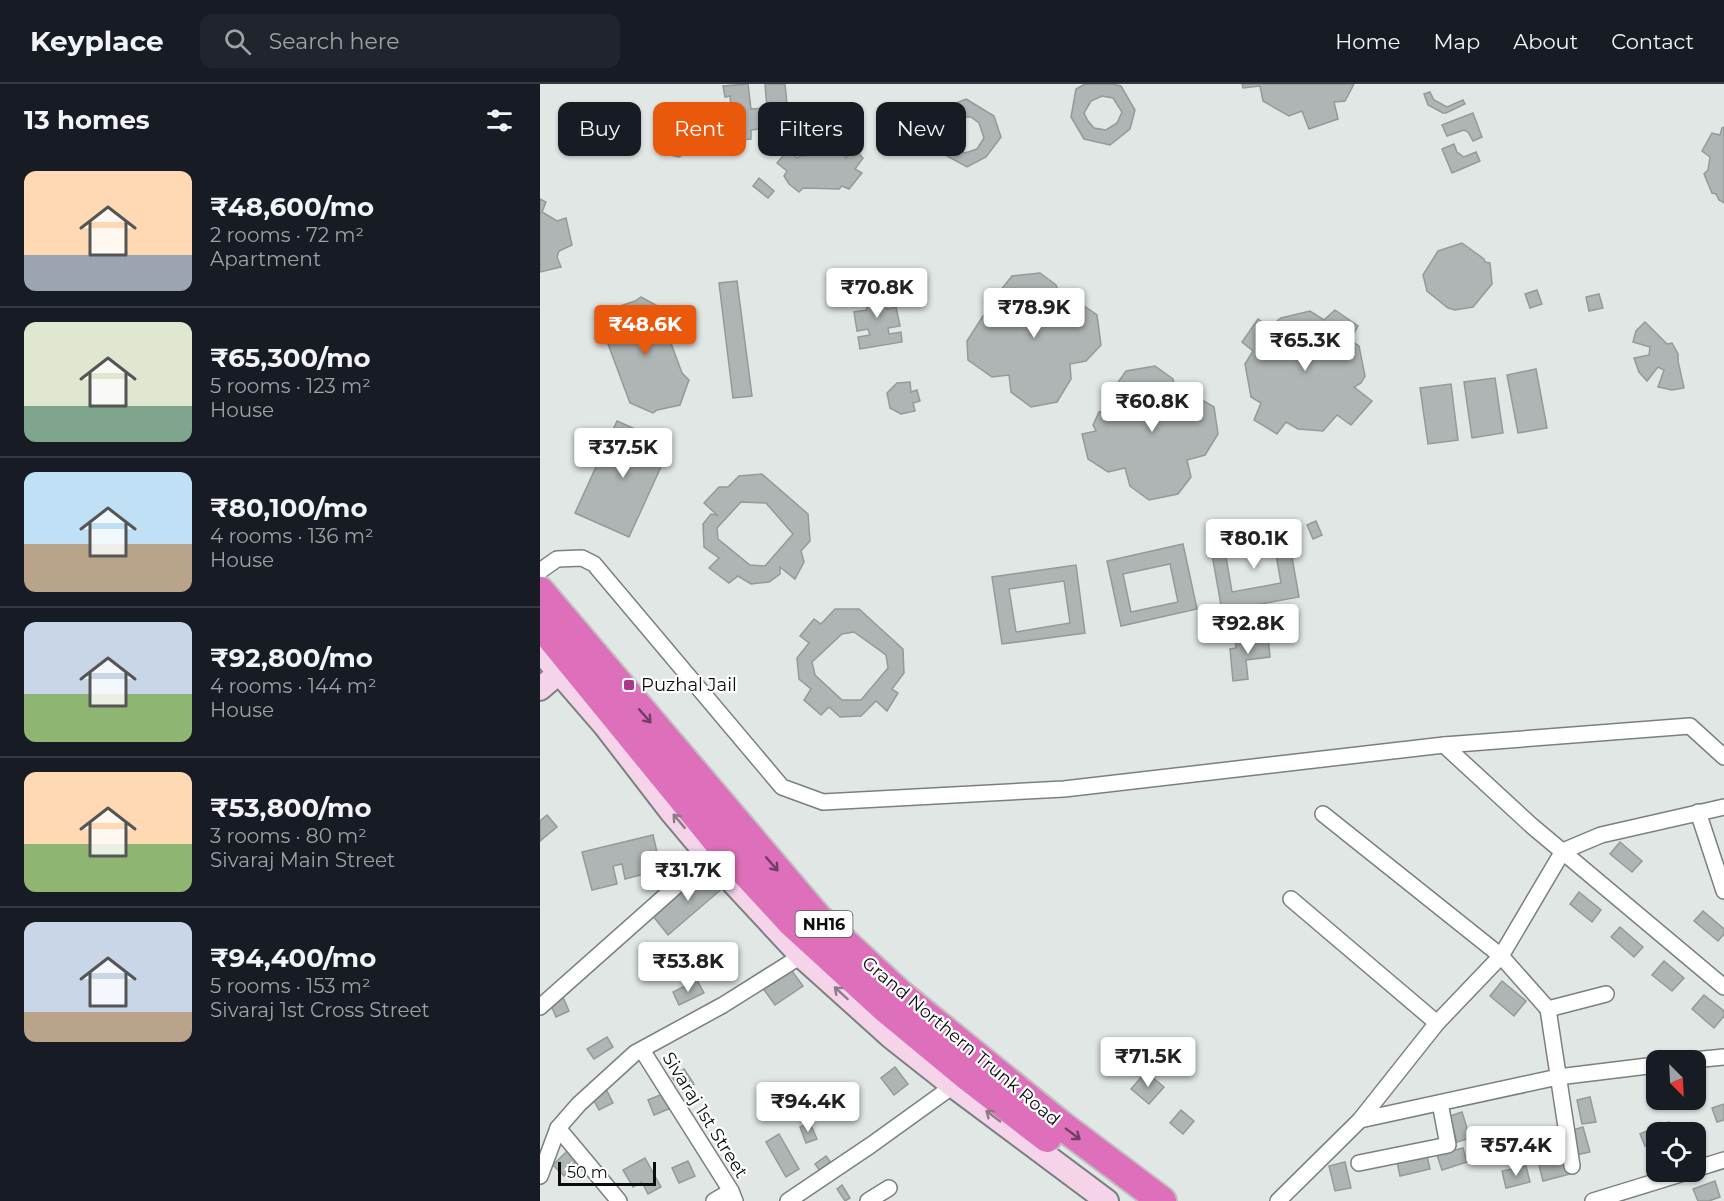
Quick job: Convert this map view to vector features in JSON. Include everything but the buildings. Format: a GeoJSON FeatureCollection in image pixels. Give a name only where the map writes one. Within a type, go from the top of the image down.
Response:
{"type":"FeatureCollection","features":[{"type":"Feature","properties":{"kind":"highway","name":"Grand Northern Trunk Road"},"geometry":{"type":"LineString","coordinates":[[540,591],[572,662],[818,918],[910,1002],[1061,1125],[1162,1201]]}},
{"type":"Feature","properties":{"kind":"highway","name":"Grand Northern Trunk Road"},"geometry":{"type":"LineString","coordinates":[[540,624],[721,846],[792,923],[886,1008],[967,1076],[1130,1201]]}},
{"type":"Feature","properties":{"kind":"street"},"geometry":{"type":"LineString","coordinates":[[540,571],[558,559],[582,558],[594,564],[782,787],[824,802],[1064,789],[1444,745],[1690,726],[1724,756]]}},
{"type":"Feature","properties":{"kind":"street"},"geometry":{"type":"LineString","coordinates":[[540,651],[572,662],[605,726],[672,813],[708,857],[801,956],[891,1037],[1107,1201]]}},
{"type":"Feature","properties":{"kind":"street"},"geometry":{"type":"LineString","coordinates":[[540,689],[572,662]]}},
{"type":"Feature","properties":{"kind":"street"},"geometry":{"type":"LineString","coordinates":[[1444,745],[1532,826],[1724,987]]}},
{"type":"Feature","properties":{"kind":"street"},"geometry":{"type":"LineString","coordinates":[[1278,1201],[1360,1120],[1437,1023],[1501,956],[1563,851],[1601,835],[1724,807]]}},
{"type":"Feature","properties":{"kind":"street"},"geometry":{"type":"LineString","coordinates":[[1698,812],[1724,891]]}},
{"type":"Feature","properties":{"kind":"street"},"geometry":{"type":"LineString","coordinates":[[1323,814],[1501,956],[1548,1009],[1572,1166]]}},
{"type":"Feature","properties":{"kind":"street"},"geometry":{"type":"LineString","coordinates":[[540,1007],[708,857]]}},
{"type":"Feature","properties":{"kind":"street"},"geometry":{"type":"LineString","coordinates":[[1292,899],[1437,1023]]}},
{"type":"Feature","properties":{"kind":"street"},"geometry":{"type":"LineString","coordinates":[[540,1176],[558,1128],[579,1104],[635,1053],[723,1005],[801,956]]}},
{"type":"Feature","properties":{"kind":"street"},"geometry":{"type":"LineString","coordinates":[[1548,1009],[1606,994]]}},
{"type":"Feature","properties":{"kind":"street","name":"Sivaraj 1st Street"},"geometry":{"type":"LineString","coordinates":[[642,1050],[733,1196]]}},
{"type":"Feature","properties":{"kind":"street"},"geometry":{"type":"LineString","coordinates":[[1706,1059],[1724,1057]]}},
{"type":"Feature","properties":{"kind":"street"},"geometry":{"type":"LineString","coordinates":[[1360,1120],[1558,1077],[1646,1066]]}},
{"type":"Feature","properties":{"kind":"street"},"geometry":{"type":"LineString","coordinates":[[788,1201],[953,1086]]}},
{"type":"Feature","properties":{"kind":"street"},"geometry":{"type":"LineString","coordinates":[[1359,1163],[1448,1145],[1440,1103]]}},
{"type":"Feature","properties":{"kind":"street"},"geometry":{"type":"LineString","coordinates":[[558,1128],[619,1201]]}},
{"type":"Feature","properties":{"kind":"street"},"geometry":{"type":"LineString","coordinates":[[1706,1166],[1724,1160]]}},
{"type":"Feature","properties":{"kind":"street"},"geometry":{"type":"LineString","coordinates":[[1593,1201],[1655,1182]]}},
{"type":"Feature","properties":{"kind":"street"},"geometry":{"type":"LineString","coordinates":[[868,1201],[889,1188]]}},
{"type":"Feature","properties":{"kind":"street"},"geometry":{"type":"LineString","coordinates":[[714,1201],[733,1196]]}},
{"type":"Feature","properties":{"kind":"place","name":"Puzhal Jail"},"geometry":{"type":"Point","coordinates":[629,685]}}]}
